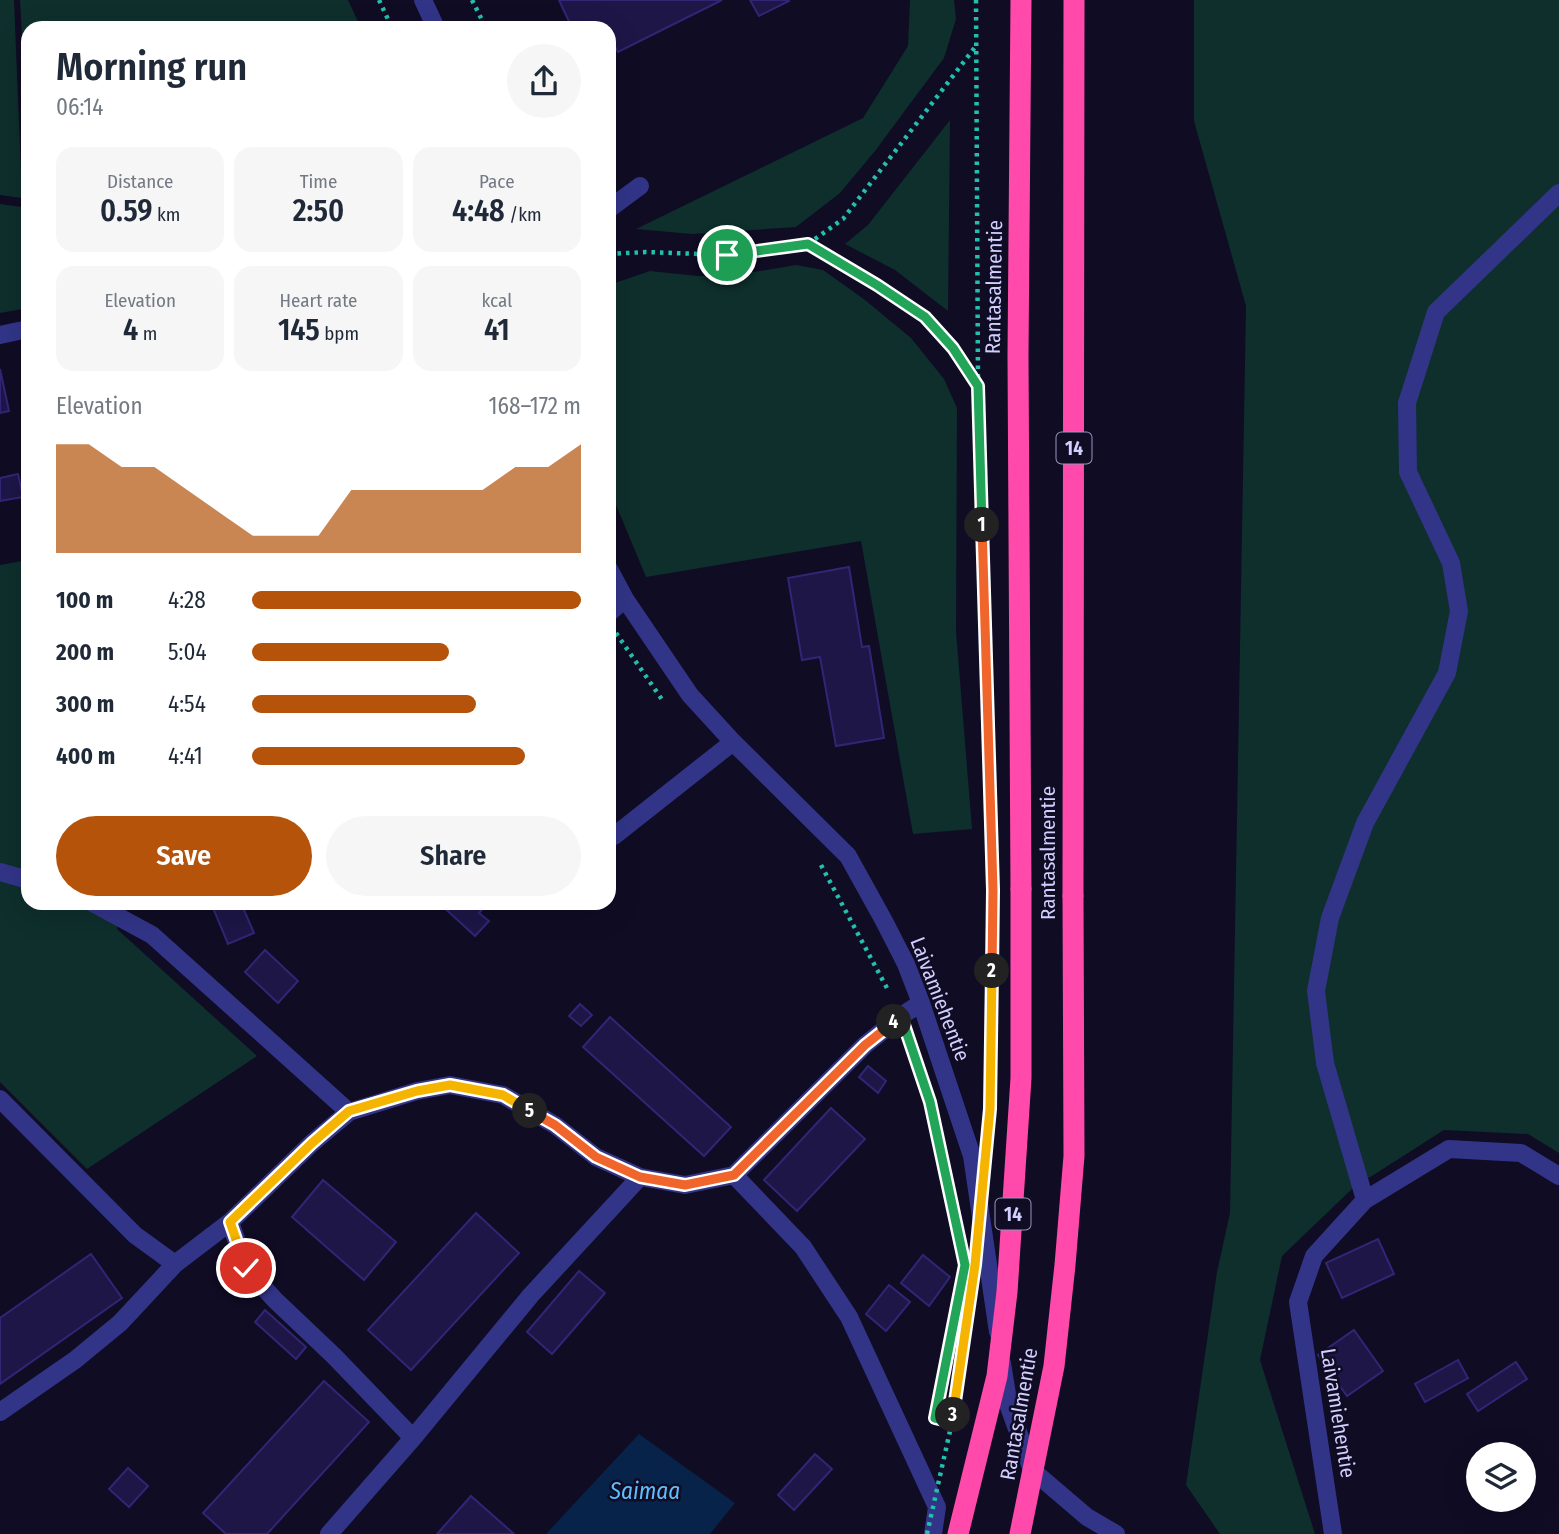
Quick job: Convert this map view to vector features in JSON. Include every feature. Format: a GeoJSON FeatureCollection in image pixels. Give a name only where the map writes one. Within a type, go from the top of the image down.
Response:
{"type":"FeatureCollection","features":[{"type":"Feature","properties":{"kind":"highway","name":"Rantasalmentie"},"geometry":{"type":"LineString","coordinates":[[958,1534],[997,1376],[1007,1292],[1021,1078],[1017,355],[1021,0]]}},
{"type":"Feature","properties":{"kind":"highway","name":"Rantasalmentie"},"geometry":{"type":"LineString","coordinates":[[1020,1534],[1054,1366],[1074,1156],[1074,0]]}},
{"type":"Feature","properties":{"kind":"street"},"geometry":{"type":"LineString","coordinates":[[423,0],[433,21]]}},
{"type":"Feature","properties":{"kind":"street"},"geometry":{"type":"LineString","coordinates":[[616,204],[640,186]]}},
{"type":"Feature","properties":{"kind":"street"},"geometry":{"type":"LineString","coordinates":[[1365,1200],[1325,1063],[1317,991],[1330,918],[1361,835],[1447,673],[1459,611],[1451,563],[1408,472],[1406,403],[1436,312],[1559,193]]}},
{"type":"Feature","properties":{"kind":"street"},"geometry":{"type":"LineString","coordinates":[[0,335],[21,330]]}},
{"type":"Feature","properties":{"kind":"street","name":"Laivamiehentie"},"geometry":{"type":"LineString","coordinates":[[616,582],[690,695],[733,742],[848,856],[906,964],[972,1156],[1009,1407],[1032,1470],[1087,1517],[1116,1534]]}},
{"type":"Feature","properties":{"kind":"street"},"geometry":{"type":"LineString","coordinates":[[616,607],[625,599]]}},
{"type":"Feature","properties":{"kind":"street"},"geometry":{"type":"LineString","coordinates":[[616,834],[733,742]]}},
{"type":"Feature","properties":{"kind":"street"},"geometry":{"type":"LineString","coordinates":[[0,872],[21,878]]}},
{"type":"Feature","properties":{"kind":"street"},"geometry":{"type":"LineString","coordinates":[[106,910],[152,935],[349,1111]]}},
{"type":"Feature","properties":{"kind":"street"},"geometry":{"type":"LineString","coordinates":[[0,1412],[75,1360],[120,1323],[176,1264],[230,1222],[349,1111],[417,1091],[450,1085],[503,1095],[555,1125],[596,1157],[640,1177],[685,1185],[734,1175],[865,1045],[921,1003]]}},
{"type":"Feature","properties":{"kind":"street"},"geometry":{"type":"LineString","coordinates":[[0,1099],[135,1235],[176,1264]]}},
{"type":"Feature","properties":{"kind":"street","name":"Laivamiehentie"},"geometry":{"type":"LineString","coordinates":[[1334,1534],[1298,1303],[1314,1256],[1365,1200],[1449,1149],[1521,1153],[1559,1176]]}},
{"type":"Feature","properties":{"kind":"street"},"geometry":{"type":"LineString","coordinates":[[734,1175],[803,1247],[849,1317],[937,1507],[933,1534]]}},
{"type":"Feature","properties":{"kind":"street"},"geometry":{"type":"LineString","coordinates":[[329,1534],[531,1296],[640,1177]]}},
{"type":"Feature","properties":{"kind":"street"},"geometry":{"type":"LineString","coordinates":[[230,1222],[246,1268],[413,1438]]}},
{"type":"Feature","properties":{"kind":"path"},"geometry":{"type":"LineString","coordinates":[[379,0],[389,21]]}},
{"type":"Feature","properties":{"kind":"path"},"geometry":{"type":"LineString","coordinates":[[472,0],[482,21]]}},
{"type":"Feature","properties":{"kind":"path"},"geometry":{"type":"LineString","coordinates":[[976,0],[978,386],[993,890]]}},
{"type":"Feature","properties":{"kind":"path"},"geometry":{"type":"LineString","coordinates":[[616,254],[646,252],[727,255],[808,244],[843,219],[976,46]]}},
{"type":"Feature","properties":{"kind":"path"},"geometry":{"type":"LineString","coordinates":[[808,244],[925,317],[953,348],[978,386]]}},
{"type":"Feature","properties":{"kind":"path"},"geometry":{"type":"LineString","coordinates":[[616,633],[665,703]]}},
{"type":"Feature","properties":{"kind":"path"},"geometry":{"type":"LineString","coordinates":[[818,860],[901,1016]]}},
{"type":"Feature","properties":{"kind":"path"},"geometry":{"type":"LineString","coordinates":[[927,1534],[952,1422],[975,1265],[990,1109],[993,904]]}},
{"type":"Feature","properties":{"kind":"path"},"geometry":{"type":"LineString","coordinates":[[936,1129],[956,1224]]}},
{"type":"Feature","properties":{"kind":"path"},"geometry":{"type":"LineString","coordinates":[[952,1422],[935,1418],[965,1265]]}},
{"type":"Feature","properties":{"kind":"green space"},"geometry":{"type":"Polygon","coordinates":[[[0,0],[14,0],[21,198],[0,195],[0,0]]]}},
{"type":"Feature","properties":{"kind":"green space"},"geometry":{"type":"Polygon","coordinates":[[[20,0],[348,0],[358,21],[21,21],[20,0]]]}},
{"type":"Feature","properties":{"kind":"green space"},"geometry":{"type":"Polygon","coordinates":[[[910,0],[954,0],[956,19],[944,58],[840,193],[796,227],[692,234],[636,229],[863,118],[908,46],[910,0]]]}},
{"type":"Feature","properties":{"kind":"green space"},"geometry":{"type":"Polygon","coordinates":[[[1194,0],[1559,0],[1559,1153],[1528,1134],[1444,1130],[1353,1188],[1282,1256],[1260,1360],[1315,1534],[1220,1534],[1186,1485],[1217,1272],[1230,1213],[1246,306],[1194,121],[1194,0]]]}},
{"type":"Feature","properties":{"kind":"green space"},"geometry":{"type":"Polygon","coordinates":[[[950,120],[948,311],[895,270],[845,244],[868,225],[950,120]]]}},
{"type":"Feature","properties":{"kind":"green space"},"geometry":{"type":"Polygon","coordinates":[[[0,204],[21,207],[21,309],[0,313],[0,204]]]}},
{"type":"Feature","properties":{"kind":"green space"},"geometry":{"type":"Polygon","coordinates":[[[796,265],[823,270],[911,338],[944,379],[957,408],[956,631],[972,829],[913,834],[861,541],[646,577],[616,505],[616,283],[650,271],[698,276],[736,275],[796,265]]]}},
{"type":"Feature","properties":{"kind":"green space"},"geometry":{"type":"Polygon","coordinates":[[[21,561],[21,910],[121,910],[117,929],[257,1056],[87,1169],[0,1082],[0,565],[21,561]]]}},
{"type":"Feature","properties":{"kind":"water","name":"Saimaa"},"geometry":{"type":"Polygon","coordinates":[[[639,1434],[735,1503],[710,1534],[546,1534],[639,1434]]]}},
{"type":"Feature","properties":{"kind":"building"},"geometry":{"type":"Polygon","coordinates":[[[559,0],[722,0],[618,52],[616,21],[569,21],[559,0]]]}},
{"type":"Feature","properties":{"kind":"building"},"geometry":{"type":"Polygon","coordinates":[[[750,0],[788,0],[789,1],[759,16],[750,0]]]}},
{"type":"Feature","properties":{"kind":"building"},"geometry":{"type":"Polygon","coordinates":[[[0,369],[9,411],[0,413],[0,369]]]}},
{"type":"Feature","properties":{"kind":"building"},"geometry":{"type":"Polygon","coordinates":[[[18,474],[21,497],[0,501],[0,478],[18,474]]]}},
{"type":"Feature","properties":{"kind":"building"},"geometry":{"type":"Polygon","coordinates":[[[849,567],[862,647],[869,646],[884,738],[836,746],[820,657],[802,660],[788,578],[849,567]]]}},
{"type":"Feature","properties":{"kind":"building"},"geometry":{"type":"Polygon","coordinates":[[[214,910],[244,910],[254,933],[228,944],[214,910]]]}},
{"type":"Feature","properties":{"kind":"building"},"geometry":{"type":"Polygon","coordinates":[[[447,910],[482,910],[479,913],[489,921],[475,936],[447,910]]]}},
{"type":"Feature","properties":{"kind":"building"},"geometry":{"type":"Polygon","coordinates":[[[265,950],[298,981],[278,1003],[245,972],[265,950]]]}},
{"type":"Feature","properties":{"kind":"building"},"geometry":{"type":"Polygon","coordinates":[[[580,1004],[592,1015],[581,1026],[569,1016],[580,1004]]]}},
{"type":"Feature","properties":{"kind":"building"},"geometry":{"type":"Polygon","coordinates":[[[610,1017],[731,1127],[704,1156],[583,1047],[610,1017]]]}},
{"type":"Feature","properties":{"kind":"building"},"geometry":{"type":"Polygon","coordinates":[[[868,1066],[886,1081],[878,1093],[859,1077],[868,1066]]]}},
{"type":"Feature","properties":{"kind":"building"},"geometry":{"type":"Polygon","coordinates":[[[831,1108],[865,1139],[797,1211],[764,1180],[831,1108]]]}},
{"type":"Feature","properties":{"kind":"building"},"geometry":{"type":"Polygon","coordinates":[[[323,1180],[396,1242],[364,1280],[292,1217],[323,1180]]]}},
{"type":"Feature","properties":{"kind":"building"},"geometry":{"type":"Polygon","coordinates":[[[476,1213],[519,1253],[411,1370],[368,1330],[476,1213]]]}},
{"type":"Feature","properties":{"kind":"building"},"geometry":{"type":"Polygon","coordinates":[[[1378,1239],[1394,1274],[1342,1298],[1326,1263],[1378,1239]]]}},
{"type":"Feature","properties":{"kind":"building"},"geometry":{"type":"Polygon","coordinates":[[[91,1254],[122,1298],[0,1384],[0,1318],[91,1254]]]}},
{"type":"Feature","properties":{"kind":"building"},"geometry":{"type":"Polygon","coordinates":[[[923,1255],[950,1277],[929,1306],[901,1283],[923,1255]]]}},
{"type":"Feature","properties":{"kind":"building"},"geometry":{"type":"Polygon","coordinates":[[[579,1271],[605,1293],[552,1354],[527,1332],[579,1271]]]}},
{"type":"Feature","properties":{"kind":"building"},"geometry":{"type":"Polygon","coordinates":[[[889,1285],[910,1302],[886,1331],[866,1314],[889,1285]]]}},
{"type":"Feature","properties":{"kind":"building"},"geometry":{"type":"Polygon","coordinates":[[[265,1310],[306,1347],[296,1359],[255,1322],[265,1310]]]}},
{"type":"Feature","properties":{"kind":"building"},"geometry":{"type":"Polygon","coordinates":[[[1354,1330],[1383,1371],[1347,1396],[1318,1355],[1354,1330]]]}},
{"type":"Feature","properties":{"kind":"building"},"geometry":{"type":"Polygon","coordinates":[[[1458,1360],[1468,1378],[1425,1402],[1415,1384],[1458,1360]]]}},
{"type":"Feature","properties":{"kind":"building"},"geometry":{"type":"Polygon","coordinates":[[[1516,1362],[1527,1379],[1478,1411],[1467,1394],[1516,1362]]]}},
{"type":"Feature","properties":{"kind":"building"},"geometry":{"type":"Polygon","coordinates":[[[324,1381],[369,1422],[267,1534],[226,1534],[203,1513],[324,1381]]]}},
{"type":"Feature","properties":{"kind":"building"},"geometry":{"type":"Polygon","coordinates":[[[815,1454],[832,1469],[794,1510],[778,1495],[815,1454]]]}},
{"type":"Feature","properties":{"kind":"building"},"geometry":{"type":"Polygon","coordinates":[[[128,1468],[148,1486],[129,1507],[109,1489],[128,1468]]]}},
{"type":"Feature","properties":{"kind":"building"},"geometry":{"type":"Polygon","coordinates":[[[471,1496],[514,1534],[437,1534],[471,1496]]]}},
{"type":"Feature","properties":{"kind":"route"},"geometry":{"type":"LineString","coordinates":[[246,1268],[230,1222],[349,1111],[417,1091],[450,1085],[503,1095],[555,1125],[596,1157],[640,1177],[685,1185],[734,1175],[865,1045],[901,1016],[930,1102],[965,1265],[935,1418],[952,1422],[975,1265],[990,1109],[993,890],[978,386],[953,348],[925,317],[808,244],[727,255]]}}]}
